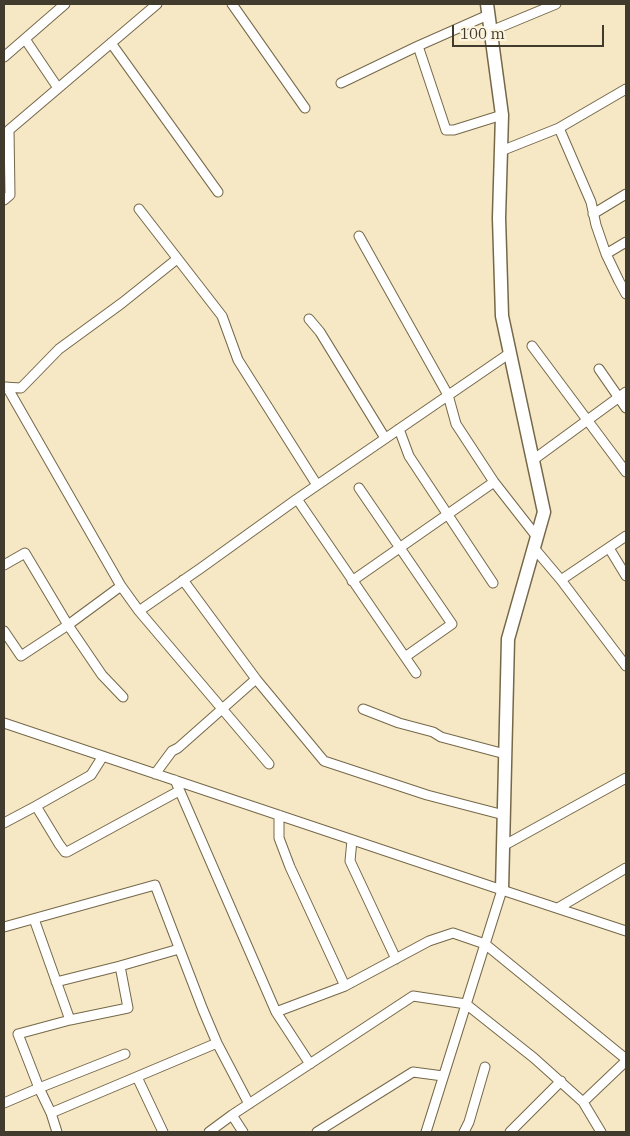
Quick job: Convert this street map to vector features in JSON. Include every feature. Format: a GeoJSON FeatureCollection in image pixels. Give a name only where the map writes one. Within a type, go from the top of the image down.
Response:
{"type":"FeatureCollection","features":[{"type":"Feature","properties":{"kind":"street"},"geometry":{"type":"LineString","coordinates":[[4,57],[65,4]]}},
{"type":"Feature","properties":{"kind":"street"},"geometry":{"type":"LineString","coordinates":[[4,200],[10,195],[6,127],[58,88],[156,4]]}},
{"type":"Feature","properties":{"kind":"street"},"geometry":{"type":"LineString","coordinates":[[232,4],[305,108]]}},
{"type":"Feature","properties":{"kind":"street"},"geometry":{"type":"LineString","coordinates":[[491,31],[556,4]]}},
{"type":"Feature","properties":{"kind":"street"},"geometry":{"type":"LineString","coordinates":[[341,83],[488,10],[502,116],[499,218],[502,316],[544,512],[508,639],[502,890],[426,1132]]}},
{"type":"Feature","properties":{"kind":"street"},"geometry":{"type":"LineString","coordinates":[[25,40],[58,88]]}},
{"type":"Feature","properties":{"kind":"street"},"geometry":{"type":"LineString","coordinates":[[111,43],[218,192]]}},
{"type":"Feature","properties":{"kind":"street"},"geometry":{"type":"LineString","coordinates":[[418,46],[446,130],[454,130],[502,116]]}},
{"type":"Feature","properties":{"kind":"street"},"geometry":{"type":"LineString","coordinates":[[501,151],[560,128],[626,89]]}},
{"type":"Feature","properties":{"kind":"street"},"geometry":{"type":"LineString","coordinates":[[560,128],[590,202],[606,254],[626,294]]}},
{"type":"Feature","properties":{"kind":"street"},"geometry":{"type":"LineString","coordinates":[[593,214],[626,194]]}},
{"type":"Feature","properties":{"kind":"street"},"geometry":{"type":"LineString","coordinates":[[139,209],[222,316],[238,360],[317,485]]}},
{"type":"Feature","properties":{"kind":"street"},"geometry":{"type":"LineString","coordinates":[[359,236],[448,396],[456,424],[561,580],[626,666]]}},
{"type":"Feature","properties":{"kind":"street"},"geometry":{"type":"LineString","coordinates":[[606,254],[626,242]]}},
{"type":"Feature","properties":{"kind":"street"},"geometry":{"type":"LineString","coordinates":[[5,387],[21,388],[59,349],[122,303],[177,259]]}},
{"type":"Feature","properties":{"kind":"street"},"geometry":{"type":"LineString","coordinates":[[309,319],[320,332],[385,438]]}},
{"type":"Feature","properties":{"kind":"street"},"geometry":{"type":"LineString","coordinates":[[532,346],[626,472]]}},
{"type":"Feature","properties":{"kind":"street"},"geometry":{"type":"LineString","coordinates":[[139,611],[296,499],[510,353]]}},
{"type":"Feature","properties":{"kind":"street"},"geometry":{"type":"LineString","coordinates":[[599,369],[622,395],[626,408]]}},
{"type":"Feature","properties":{"kind":"street"},"geometry":{"type":"LineString","coordinates":[[5,387],[121,586],[139,611],[269,764]]}},
{"type":"Feature","properties":{"kind":"street"},"geometry":{"type":"LineString","coordinates":[[533,460],[622,395]]}},
{"type":"Feature","properties":{"kind":"street"},"geometry":{"type":"LineString","coordinates":[[399,429],[409,456],[493,583]]}},
{"type":"Feature","properties":{"kind":"street"},"geometry":{"type":"LineString","coordinates":[[352,581],[494,482]]}},
{"type":"Feature","properties":{"kind":"street"},"geometry":{"type":"LineString","coordinates":[[359,488],[452,624],[405,657]]}},
{"type":"Feature","properties":{"kind":"street"},"geometry":{"type":"LineString","coordinates":[[296,499],[416,673]]}},
{"type":"Feature","properties":{"kind":"street"},"geometry":{"type":"LineString","coordinates":[[561,580],[626,536]]}},
{"type":"Feature","properties":{"kind":"street"},"geometry":{"type":"LineString","coordinates":[[609,548],[626,576]]}},
{"type":"Feature","properties":{"kind":"street"},"geometry":{"type":"LineString","coordinates":[[4,565],[25,553],[68,625],[102,675],[123,697]]}},
{"type":"Feature","properties":{"kind":"street"},"geometry":{"type":"LineString","coordinates":[[183,580],[256,680],[324,760],[428,795],[504,815]]}},
{"type":"Feature","properties":{"kind":"street"},"geometry":{"type":"LineString","coordinates":[[4,630],[21,656],[68,625],[121,586]]}},
{"type":"Feature","properties":{"kind":"street"},"geometry":{"type":"LineString","coordinates":[[155,774],[172,751],[178,748],[256,680]]}},
{"type":"Feature","properties":{"kind":"street"},"geometry":{"type":"LineString","coordinates":[[363,709],[399,723],[433,732],[441,737],[506,754]]}},
{"type":"Feature","properties":{"kind":"street"},"geometry":{"type":"LineString","coordinates":[[4,723],[626,930]]}},
{"type":"Feature","properties":{"kind":"street"},"geometry":{"type":"LineString","coordinates":[[4,823],[90,774],[103,756]]}},
{"type":"Feature","properties":{"kind":"street"},"geometry":{"type":"LineString","coordinates":[[503,846],[626,778]]}},
{"type":"Feature","properties":{"kind":"street"},"geometry":{"type":"LineString","coordinates":[[175,780],[276,1012],[310,1064]]}},
{"type":"Feature","properties":{"kind":"street"},"geometry":{"type":"LineString","coordinates":[[36,806],[59,844],[67,852],[179,790]]}},
{"type":"Feature","properties":{"kind":"street"},"geometry":{"type":"LineString","coordinates":[[279,815],[279,838],[290,867],[345,986]]}},
{"type":"Feature","properties":{"kind":"street"},"geometry":{"type":"LineString","coordinates":[[352,840],[350,861],[396,959]]}},
{"type":"Feature","properties":{"kind":"street"},"geometry":{"type":"LineString","coordinates":[[558,908],[626,868]]}},
{"type":"Feature","properties":{"kind":"street"},"geometry":{"type":"LineString","coordinates":[[4,927],[155,885],[217,1043],[249,1104]]}},
{"type":"Feature","properties":{"kind":"street"},"geometry":{"type":"LineString","coordinates":[[34,919],[70,1020]]}},
{"type":"Feature","properties":{"kind":"street"},"geometry":{"type":"LineString","coordinates":[[276,1012],[345,986],[430,941],[453,932],[485,944],[626,1060],[583,1102]]}},
{"type":"Feature","properties":{"kind":"street"},"geometry":{"type":"LineString","coordinates":[[56,982],[179,949]]}},
{"type":"Feature","properties":{"kind":"street"},"geometry":{"type":"LineString","coordinates":[[57,1132],[18,1034],[70,1020],[128,1008],[120,966]]}},
{"type":"Feature","properties":{"kind":"street"},"geometry":{"type":"LineString","coordinates":[[209,1132],[413,996],[466,1004],[534,1058],[583,1102],[601,1132]]}},
{"type":"Feature","properties":{"kind":"street"},"geometry":{"type":"LineString","coordinates":[[51,1113],[217,1043]]}},
{"type":"Feature","properties":{"kind":"street"},"geometry":{"type":"LineString","coordinates":[[4,1103],[125,1054]]}},
{"type":"Feature","properties":{"kind":"street"},"geometry":{"type":"LineString","coordinates":[[464,1132],[469,1122],[486,1067]]}},
{"type":"Feature","properties":{"kind":"street"},"geometry":{"type":"LineString","coordinates":[[317,1132],[413,1072],[444,1076]]}},
{"type":"Feature","properties":{"kind":"street"},"geometry":{"type":"LineString","coordinates":[[137,1077],[163,1132]]}},
{"type":"Feature","properties":{"kind":"street"},"geometry":{"type":"LineString","coordinates":[[510,1132],[560,1082]]}},
{"type":"Feature","properties":{"kind":"street"},"geometry":{"type":"LineString","coordinates":[[232,1115],[243,1132]]}}]}
